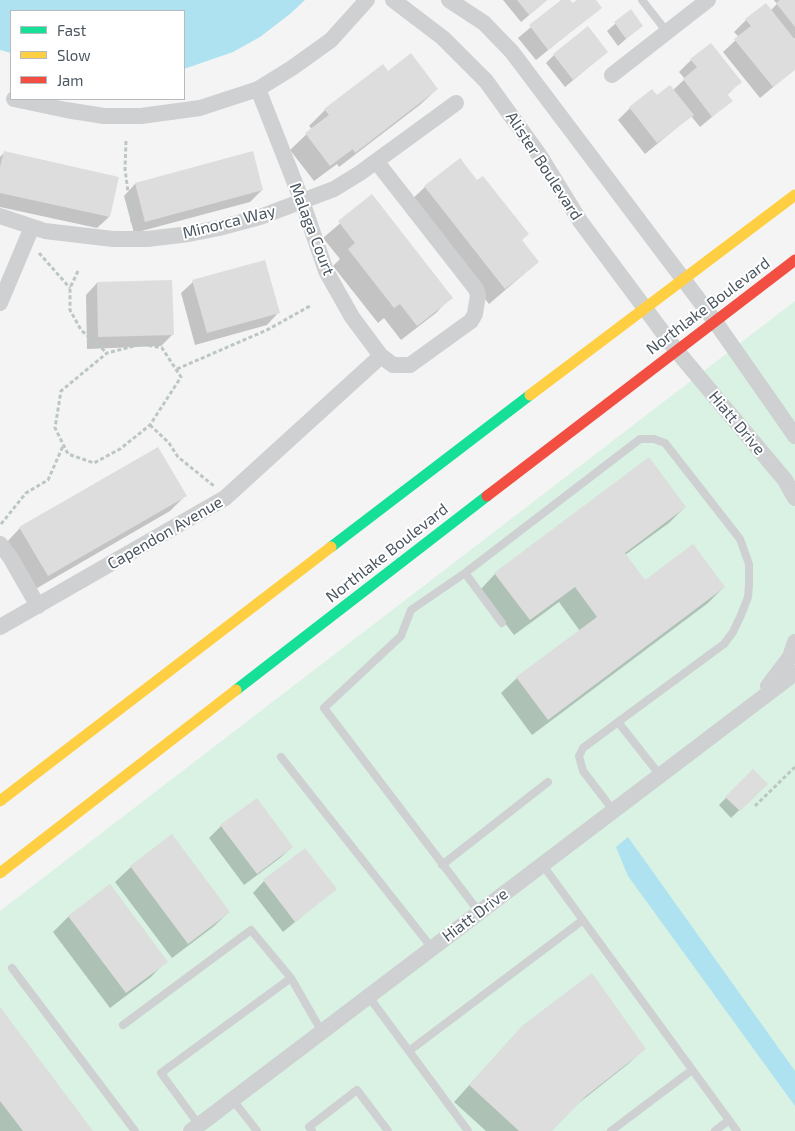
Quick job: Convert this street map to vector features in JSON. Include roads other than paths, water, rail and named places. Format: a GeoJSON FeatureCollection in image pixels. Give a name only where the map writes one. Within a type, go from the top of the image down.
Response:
{"type":"FeatureCollection","features":[{"type":"Feature","properties":{"kind":"main road"},"geometry":{"type":"LineString","coordinates":[[0,801],[646,306],[795,195]]}},
{"type":"Feature","properties":{"kind":"main road","name":"Northlake Boulevard"},"geometry":{"type":"LineString","coordinates":[[0,873],[714,320],[795,260]]}},
{"type":"Feature","properties":{"kind":"street"},"geometry":{"type":"LineString","coordinates":[[23,100],[95,114],[140,116],[200,108],[258,89],[292,68],[331,40],[367,0]]}},
{"type":"Feature","properties":{"kind":"street","name":"Alister Boulevard"},"geometry":{"type":"LineString","coordinates":[[393,0],[444,38],[486,81],[540,156],[580,221],[646,306],[676,350]]}},
{"type":"Feature","properties":{"kind":"street"},"geometry":{"type":"LineString","coordinates":[[449,0],[484,23],[512,52],[714,320],[795,436]]}},
{"type":"Feature","properties":{"kind":"street"},"geometry":{"type":"LineString","coordinates":[[612,75],[708,0]]}},
{"type":"Feature","properties":{"kind":"street","name":"Malaga Court"},"geometry":{"type":"LineString","coordinates":[[258,89],[302,201],[326,271],[352,317],[381,356],[393,365],[410,365],[421,359],[471,321],[475,314],[478,295],[476,289],[376,161]]}},
{"type":"Feature","properties":{"kind":"street","name":"Minorca Way"},"geometry":{"type":"LineString","coordinates":[[0,216],[30,233],[77,236],[147,239],[219,228],[260,217],[334,189],[456,103]]}},
{"type":"Feature","properties":{"kind":"street"},"geometry":{"type":"LineString","coordinates":[[0,303],[30,233]]}},
{"type":"Feature","properties":{"kind":"street","name":"Hiatt Drive"},"geometry":{"type":"LineString","coordinates":[[676,350],[785,480],[795,498]]}},
{"type":"Feature","properties":{"kind":"street","name":"Capendon Avenue"},"geometry":{"type":"LineString","coordinates":[[0,627],[225,498],[381,356]]}},
{"type":"Feature","properties":{"kind":"street"},"geometry":{"type":"LineString","coordinates":[[0,544],[10,557],[38,606]]}},
{"type":"Feature","properties":{"kind":"street","name":"Hiatt Drive"},"geometry":{"type":"LineString","coordinates":[[759,698],[790,657],[795,642]]}},
{"type":"Feature","properties":{"kind":"street","name":"Hiatt Drive"},"geometry":{"type":"LineString","coordinates":[[195,1128],[759,698],[795,673]]}},
{"type":"Feature","properties":{"kind":"lane"},"geometry":{"type":"LineString","coordinates":[[642,0],[667,32]]}},
{"type":"Feature","properties":{"kind":"lane"},"geometry":{"type":"LineString","coordinates":[[479,912],[324,708],[401,636],[411,610],[465,573],[640,439],[654,439],[665,443],[740,539],[749,564],[748,597],[733,632],[724,644],[584,748],[579,756],[583,771],[613,810]]}},
{"type":"Feature","properties":{"kind":"lane"},"geometry":{"type":"LineString","coordinates":[[465,573],[502,623]]}},
{"type":"Feature","properties":{"kind":"lane"},"geometry":{"type":"LineString","coordinates":[[618,722],[659,774]]}},
{"type":"Feature","properties":{"kind":"lane"},"geometry":{"type":"LineString","coordinates":[[281,757],[432,948]]}},
{"type":"Feature","properties":{"kind":"lane"},"geometry":{"type":"LineString","coordinates":[[442,865],[548,782]]}},
{"type":"Feature","properties":{"kind":"lane"},"geometry":{"type":"LineString","coordinates":[[542,864],[737,1131]]}},
{"type":"Feature","properties":{"kind":"lane"},"geometry":{"type":"LineString","coordinates":[[409,1051],[583,920]]}},
{"type":"Feature","properties":{"kind":"lane"},"geometry":{"type":"LineString","coordinates":[[123,1025],[251,930],[291,978],[322,1032]]}},
{"type":"Feature","properties":{"kind":"lane"},"geometry":{"type":"LineString","coordinates":[[12,968],[136,1131]]}},
{"type":"Feature","properties":{"kind":"lane"},"geometry":{"type":"LineString","coordinates":[[195,1128],[161,1073],[291,978]]}},
{"type":"Feature","properties":{"kind":"lane"},"geometry":{"type":"LineString","coordinates":[[369,997],[468,1131]]}},
{"type":"Feature","properties":{"kind":"lane"},"geometry":{"type":"LineString","coordinates":[[611,1131],[692,1070]]}},
{"type":"Feature","properties":{"kind":"lane"},"geometry":{"type":"LineString","coordinates":[[312,1131],[309,1127],[358,1090],[388,1131]]}},
{"type":"Feature","properties":{"kind":"lane"},"geometry":{"type":"LineString","coordinates":[[232,1099],[257,1131]]}},
{"type":"Feature","properties":{"kind":"lane"},"geometry":{"type":"LineString","coordinates":[[715,1131],[729,1120]]}},
{"type":"Feature","properties":{"kind":"water"},"geometry":{"type":"Polygon","coordinates":[[[0,0],[305,0],[260,37],[233,52],[185,69],[185,10],[10,10],[10,53],[0,50],[0,0]]]}},
{"type":"Feature","properties":{"kind":"water"},"geometry":{"type":"Polygon","coordinates":[[[628,837],[795,1071],[795,1106],[628,876],[616,847],[628,837]]]}}]}
